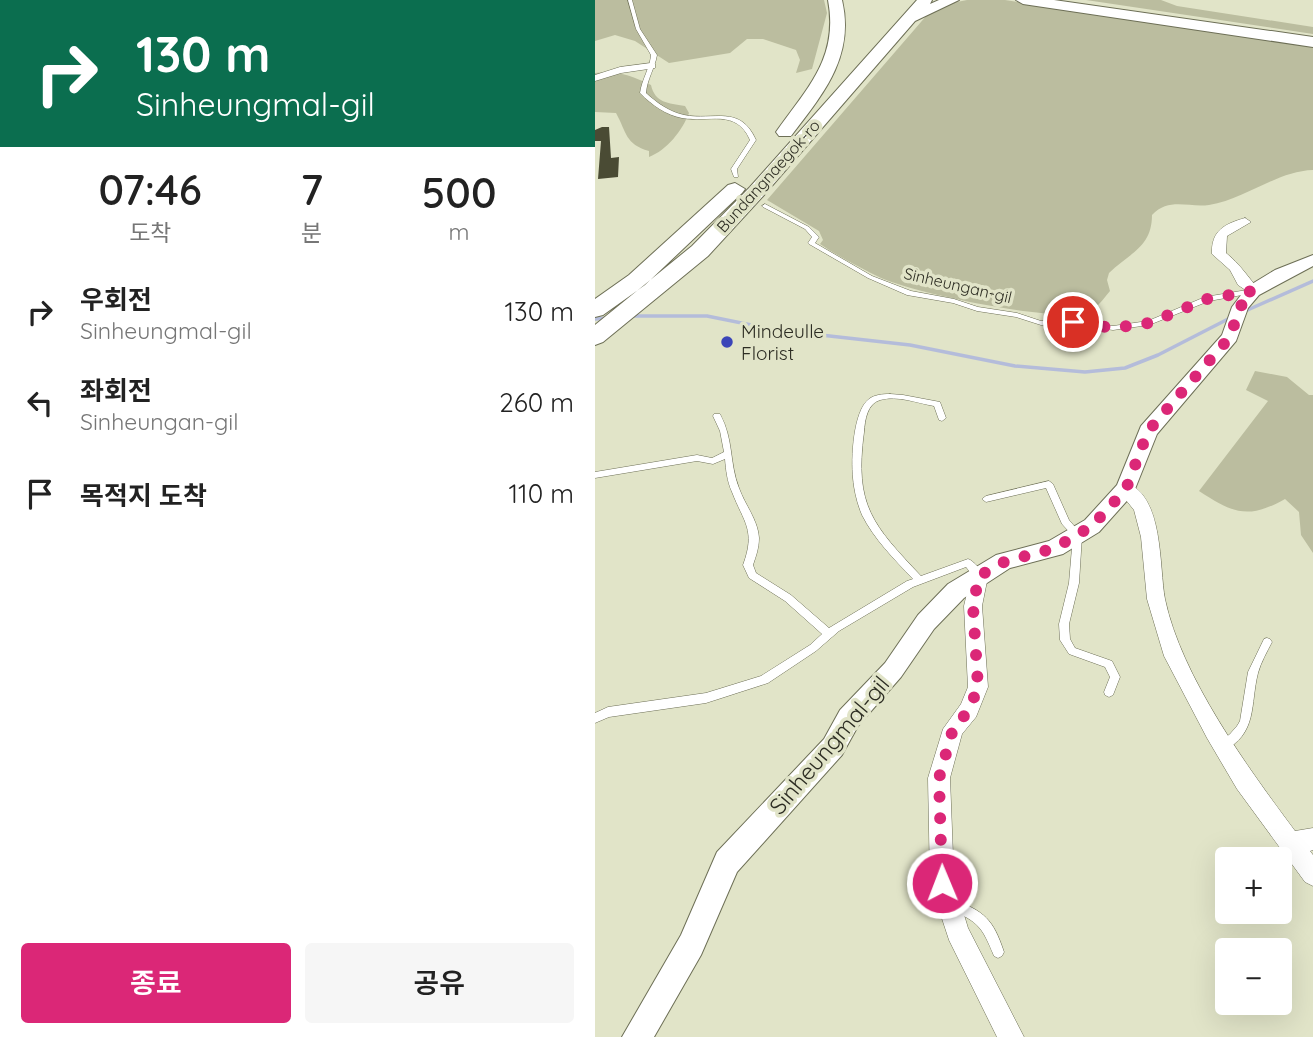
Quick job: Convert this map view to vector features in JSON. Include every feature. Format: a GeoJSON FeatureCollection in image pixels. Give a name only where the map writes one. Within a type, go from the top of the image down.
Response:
{"type":"FeatureCollection","features":[{"type":"Feature","properties":{"kind":"highway"},"geometry":{"type":"LineString","coordinates":[[755,170],[806,105],[828,70],[837,41],[840,19],[835,0]]}},
{"type":"Feature","properties":{"kind":"highway","name":"Bundangnaegok-ro"},"geometry":{"type":"LineString","coordinates":[[595,337],[637,281],[755,170],[910,8],[925,0]]}},
{"type":"Feature","properties":{"kind":"highway"},"geometry":{"type":"LineString","coordinates":[[910,8],[952,0]]}},
{"type":"Feature","properties":{"kind":"highway"},"geometry":{"type":"LineString","coordinates":[[1023,0],[1224,26]]}},
{"type":"Feature","properties":{"kind":"highway"},"geometry":{"type":"LineString","coordinates":[[1060,0],[1313,39]]}},
{"type":"Feature","properties":{"kind":"highway","name":"Bundangnaegok-ro"},"geometry":{"type":"LineString","coordinates":[[612,315],[700,251],[757,191],[910,8]]}},
{"type":"Feature","properties":{"kind":"street"},"geometry":{"type":"LineString","coordinates":[[595,78],[620,70],[652,66]]}},
{"type":"Feature","properties":{"kind":"street"},"geometry":{"type":"LineString","coordinates":[[1245,222],[1221,234],[1218,249],[1219,254],[1236,268],[1243,282],[1253,291]]}},
{"type":"Feature","properties":{"kind":"street","name":"Sinheungmal-gil"},"geometry":{"type":"LineString","coordinates":[[637,1037],[691,945],[727,862],[833,747],[849,718],[893,670],[926,622],[956,592],[979,576],[1004,562],[1055,548],[1092,526],[1126,489],[1148,431],[1230,337],[1240,307],[1253,291],[1280,274],[1313,260]]}},
{"type":"Feature","properties":{"kind":"street"},"geometry":{"type":"LineString","coordinates":[[1126,489],[1142,508],[1150,537],[1156,598],[1171,650],[1245,782],[1302,841],[1313,874]]}},
{"type":"Feature","properties":{"kind":"street"},"geometry":{"type":"LineString","coordinates":[[979,576],[973,606],[978,687],[969,710],[953,729],[939,778],[942,883],[957,932],[1011,1037]]}},
{"type":"Feature","properties":{"kind":"lane"},"geometry":{"type":"LineString","coordinates":[[630,0],[638,29],[654,55],[643,89],[650,101],[677,115],[730,117],[750,133],[753,140],[734,169],[736,176]]}},
{"type":"Feature","properties":{"kind":"lane","name":"Sinheungan-gil"},"geometry":{"type":"LineString","coordinates":[[765,206],[807,228],[815,237],[811,243],[870,277],[909,293],[1017,315],[1041,323],[1073,322],[1113,328],[1149,323],[1207,299],[1253,291]]}},
{"type":"Feature","properties":{"kind":"lane"},"geometry":{"type":"LineString","coordinates":[[921,581],[881,541],[871,523],[857,487],[856,452],[861,414],[868,403],[882,397],[937,404],[942,418]]}},
{"type":"Feature","properties":{"kind":"lane"},"geometry":{"type":"LineString","coordinates":[[717,416],[725,429],[733,482],[749,513],[753,530],[753,555],[748,565],[752,575],[788,598],[829,634]]}},
{"type":"Feature","properties":{"kind":"lane"},"geometry":{"type":"LineString","coordinates":[[595,475],[698,458],[713,461],[728,454]]}},
{"type":"Feature","properties":{"kind":"lane"},"geometry":{"type":"LineString","coordinates":[[986,499],[1049,484],[1065,522],[1078,535],[1074,583],[1064,624],[1065,640],[1072,650],[1108,664],[1115,677],[1109,692]]}},
{"type":"Feature","properties":{"kind":"lane"},"geometry":{"type":"LineString","coordinates":[[595,718],[608,712],[706,698],[764,680],[813,648],[829,634],[921,581],[968,563],[979,576]]}},
{"type":"Feature","properties":{"kind":"lane"},"geometry":{"type":"LineString","coordinates":[[1223,746],[1237,737],[1250,712],[1253,673],[1267,642]]}},
{"type":"Feature","properties":{"kind":"lane"},"geometry":{"type":"LineString","coordinates":[[948,903],[976,914],[992,930],[998,952]]}},
{"type":"Feature","properties":{"kind":"green space"},"geometry":{"type":"Polygon","coordinates":[[[595,0],[824,0],[827,13],[812,69],[796,73],[800,60],[796,50],[763,39],[747,39],[730,53],[669,63],[635,41],[615,35],[595,41],[595,0]]]}},
{"type":"Feature","properties":{"kind":"green space"},"geometry":{"type":"Polygon","coordinates":[[[967,0],[1005,0],[1313,47],[1313,170],[1287,175],[1223,202],[1202,206],[1165,206],[1152,215],[1151,226],[1144,242],[1109,273],[1107,280],[1110,291],[1097,306],[1087,312],[1046,313],[985,305],[881,278],[820,244],[823,240],[819,231],[767,200],[927,15],[952,3],[967,0]]]}},
{"type":"Feature","properties":{"kind":"green space"},"geometry":{"type":"Polygon","coordinates":[[[1086,0],[1161,0],[1177,6],[1313,27],[1313,34],[1086,0]]]}},
{"type":"Feature","properties":{"kind":"green space"},"geometry":{"type":"Polygon","coordinates":[[[595,73],[617,73],[638,79],[651,85],[659,99],[685,106],[689,113],[668,145],[649,157],[649,151],[635,145],[628,137],[616,113],[595,112],[595,73]]]}},
{"type":"Feature","properties":{"kind":"green space"},"geometry":{"type":"Polygon","coordinates":[[[1255,371],[1287,377],[1309,395],[1313,395],[1313,553],[1301,535],[1299,512],[1285,499],[1261,510],[1241,511],[1231,509],[1199,491],[1268,401],[1246,390],[1255,371]]]}},
{"type":"Feature","properties":{"kind":"building"},"geometry":{"type":"Polygon","coordinates":[[[609,127],[611,158],[619,157],[618,177],[598,179],[601,141],[595,141],[595,130],[609,127]]]}},
{"type":"Feature","properties":{"kind":"waterway"},"geometry":{"type":"LineString","coordinates":[[1243,312],[1313,281]]}},
{"type":"Feature","properties":{"kind":"waterway"},"geometry":{"type":"LineString","coordinates":[[631,316],[707,316],[776,330],[910,345],[1015,366],[1085,372],[1125,368],[1158,355],[1232,317]]}},
{"type":"Feature","properties":{"kind":"waterway"},"geometry":{"type":"LineString","coordinates":[[595,319],[608,318]]}},
{"type":"Feature","properties":{"kind":"place","name":"Mindeulle Florist"},"geometry":{"type":"Point","coordinates":[727,342]}},
{"type":"Feature","properties":{"kind":"route"},"geometry":{"type":"LineString","coordinates":[[942,883],[939,778],[953,729],[969,710],[978,687],[973,606],[979,576],[1004,562],[1055,548],[1092,526],[1126,489],[1148,431],[1230,337],[1240,307],[1253,291],[1207,299],[1149,323],[1113,328],[1073,322]]}}]}
